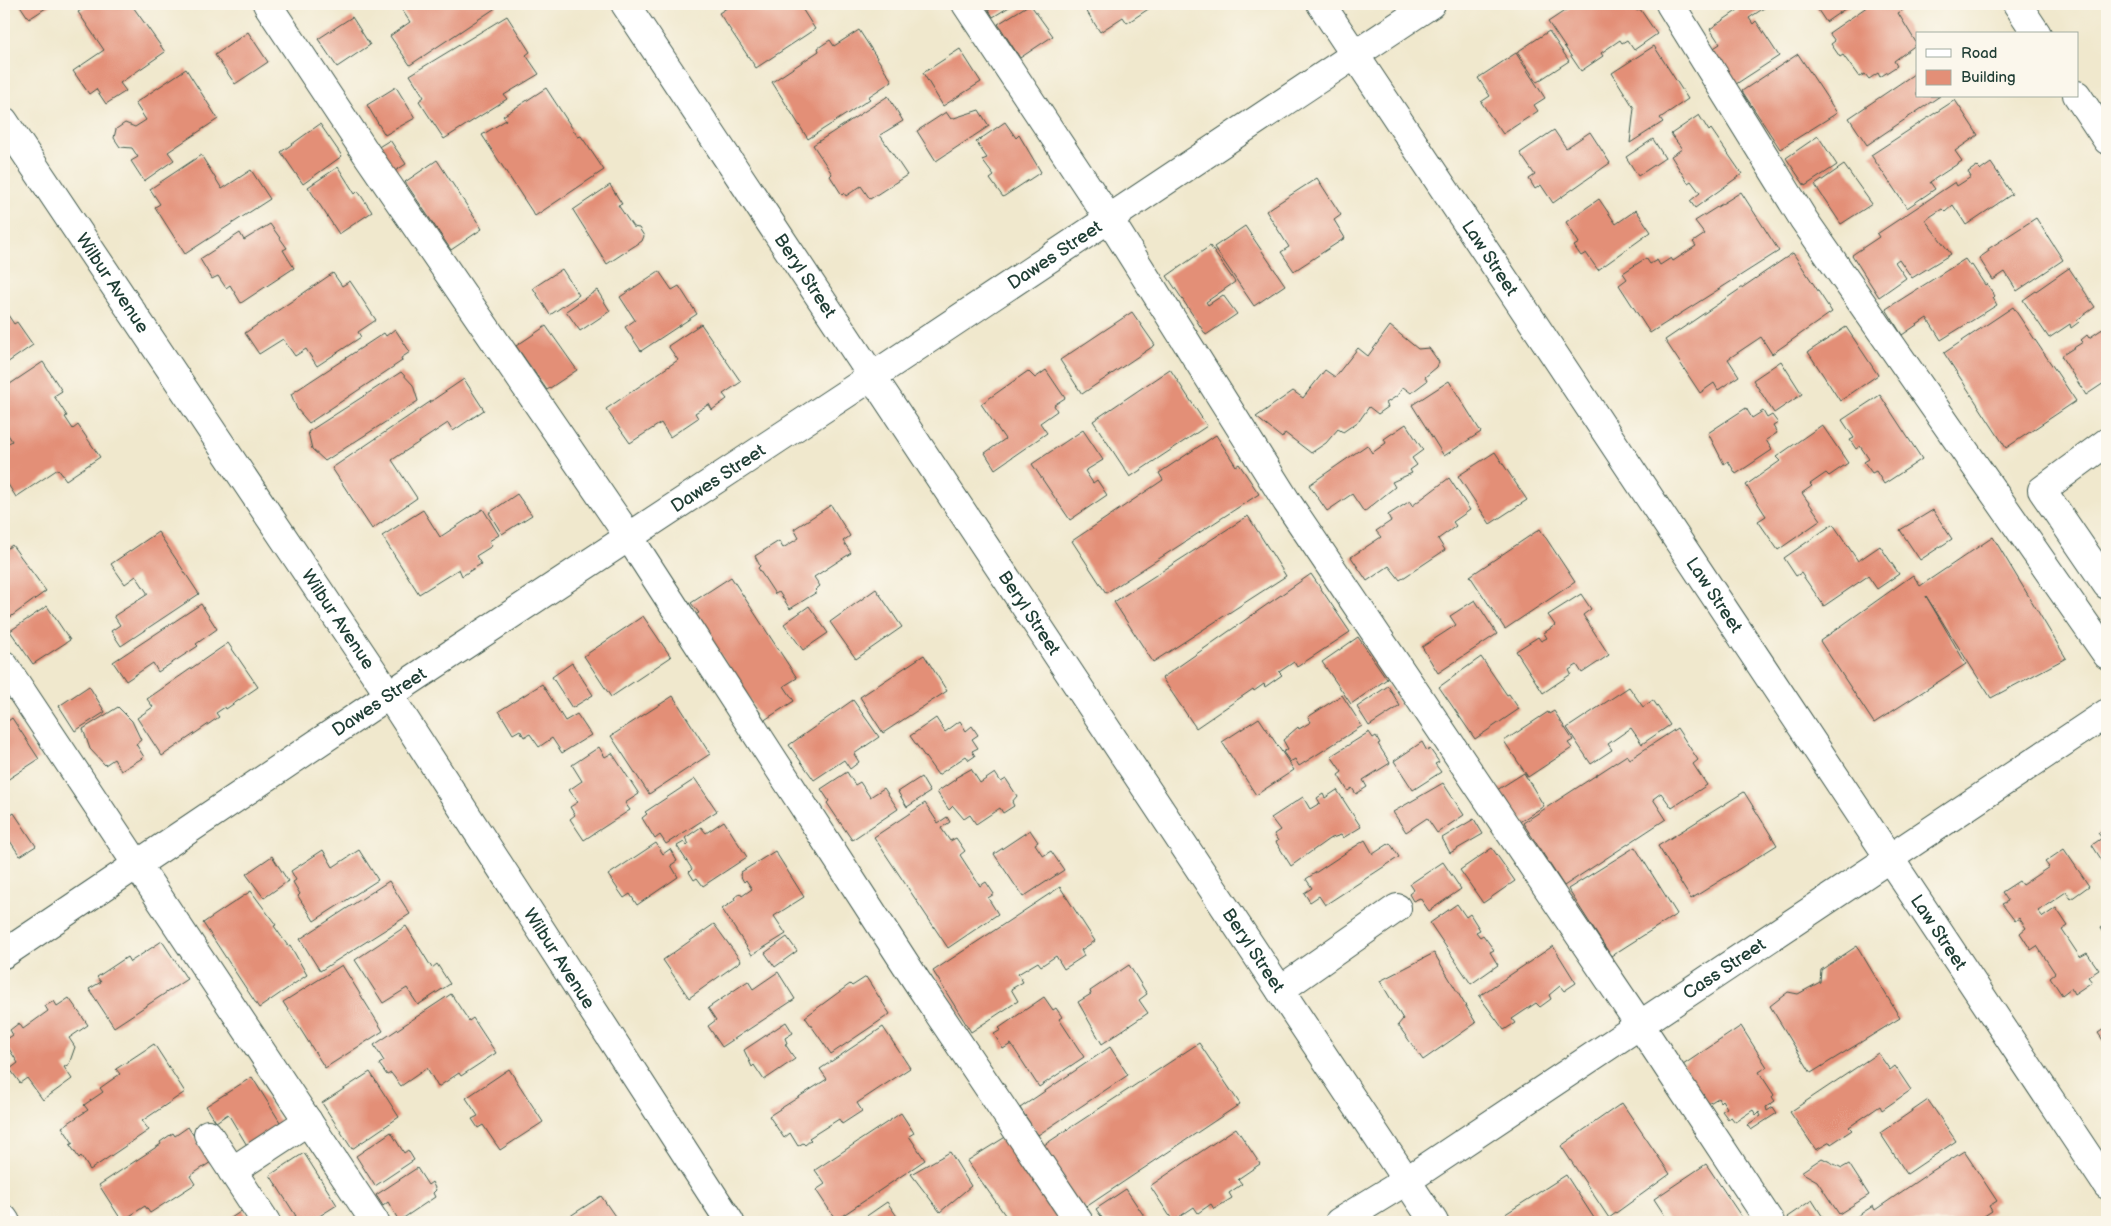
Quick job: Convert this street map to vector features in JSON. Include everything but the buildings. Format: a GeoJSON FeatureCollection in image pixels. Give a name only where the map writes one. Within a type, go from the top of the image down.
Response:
{"type":"FeatureCollection","features":[{"type":"Feature","properties":{"kind":"street"},"geometry":{"type":"LineString","coordinates":[[267,4],[368,156],[629,537],[916,980],[1079,1222]]}},
{"type":"Feature","properties":{"kind":"street","name":"Beryl Street"},"geometry":{"type":"LineString","coordinates":[[625,4],[874,376],[1434,1222]]}},
{"type":"Feature","properties":{"kind":"street"},"geometry":{"type":"LineString","coordinates":[[966,4],[1108,219],[1287,502],[1640,1025],[1770,1222]]}},
{"type":"Feature","properties":{"kind":"street","name":"Law Street"},"geometry":{"type":"LineString","coordinates":[[1321,4],[2107,1185]]}},
{"type":"Feature","properties":{"kind":"street","name":"Dawes Street"},"geometry":{"type":"LineString","coordinates":[[4,954],[136,864],[874,376],[1431,4]]}},
{"type":"Feature","properties":{"kind":"street"},"geometry":{"type":"LineString","coordinates":[[1670,4],[1804,220],[2107,655]]}},
{"type":"Feature","properties":{"kind":"street"},"geometry":{"type":"LineString","coordinates":[[2017,4],[2036,32]]}},
{"type":"Feature","properties":{"kind":"street"},"geometry":{"type":"LineString","coordinates":[[2078,96],[2107,140]]}},
{"type":"Feature","properties":{"kind":"street","name":"Wilbur Avenue"},"geometry":{"type":"LineString","coordinates":[[4,121],[389,696],[730,1222]]}},
{"type":"Feature","properties":{"kind":"street"},"geometry":{"type":"LineString","coordinates":[[2107,442],[2042,490],[2099,557],[2107,585]]}},
{"type":"Feature","properties":{"kind":"street"},"geometry":{"type":"LineString","coordinates":[[4,665],[375,1222]]}},
{"type":"Feature","properties":{"kind":"street","name":"Cass Street"},"geometry":{"type":"LineString","coordinates":[[1339,1222],[1406,1180],[2107,714]]}},
{"type":"Feature","properties":{"kind":"street"},"geometry":{"type":"LineString","coordinates":[[1280,990],[1397,908]]}},
{"type":"Feature","properties":{"kind":"street"},"geometry":{"type":"LineString","coordinates":[[232,1171],[308,1121]]}},
{"type":"Feature","properties":{"kind":"street"},"geometry":{"type":"LineString","coordinates":[[208,1134],[266,1222]]}}]}
